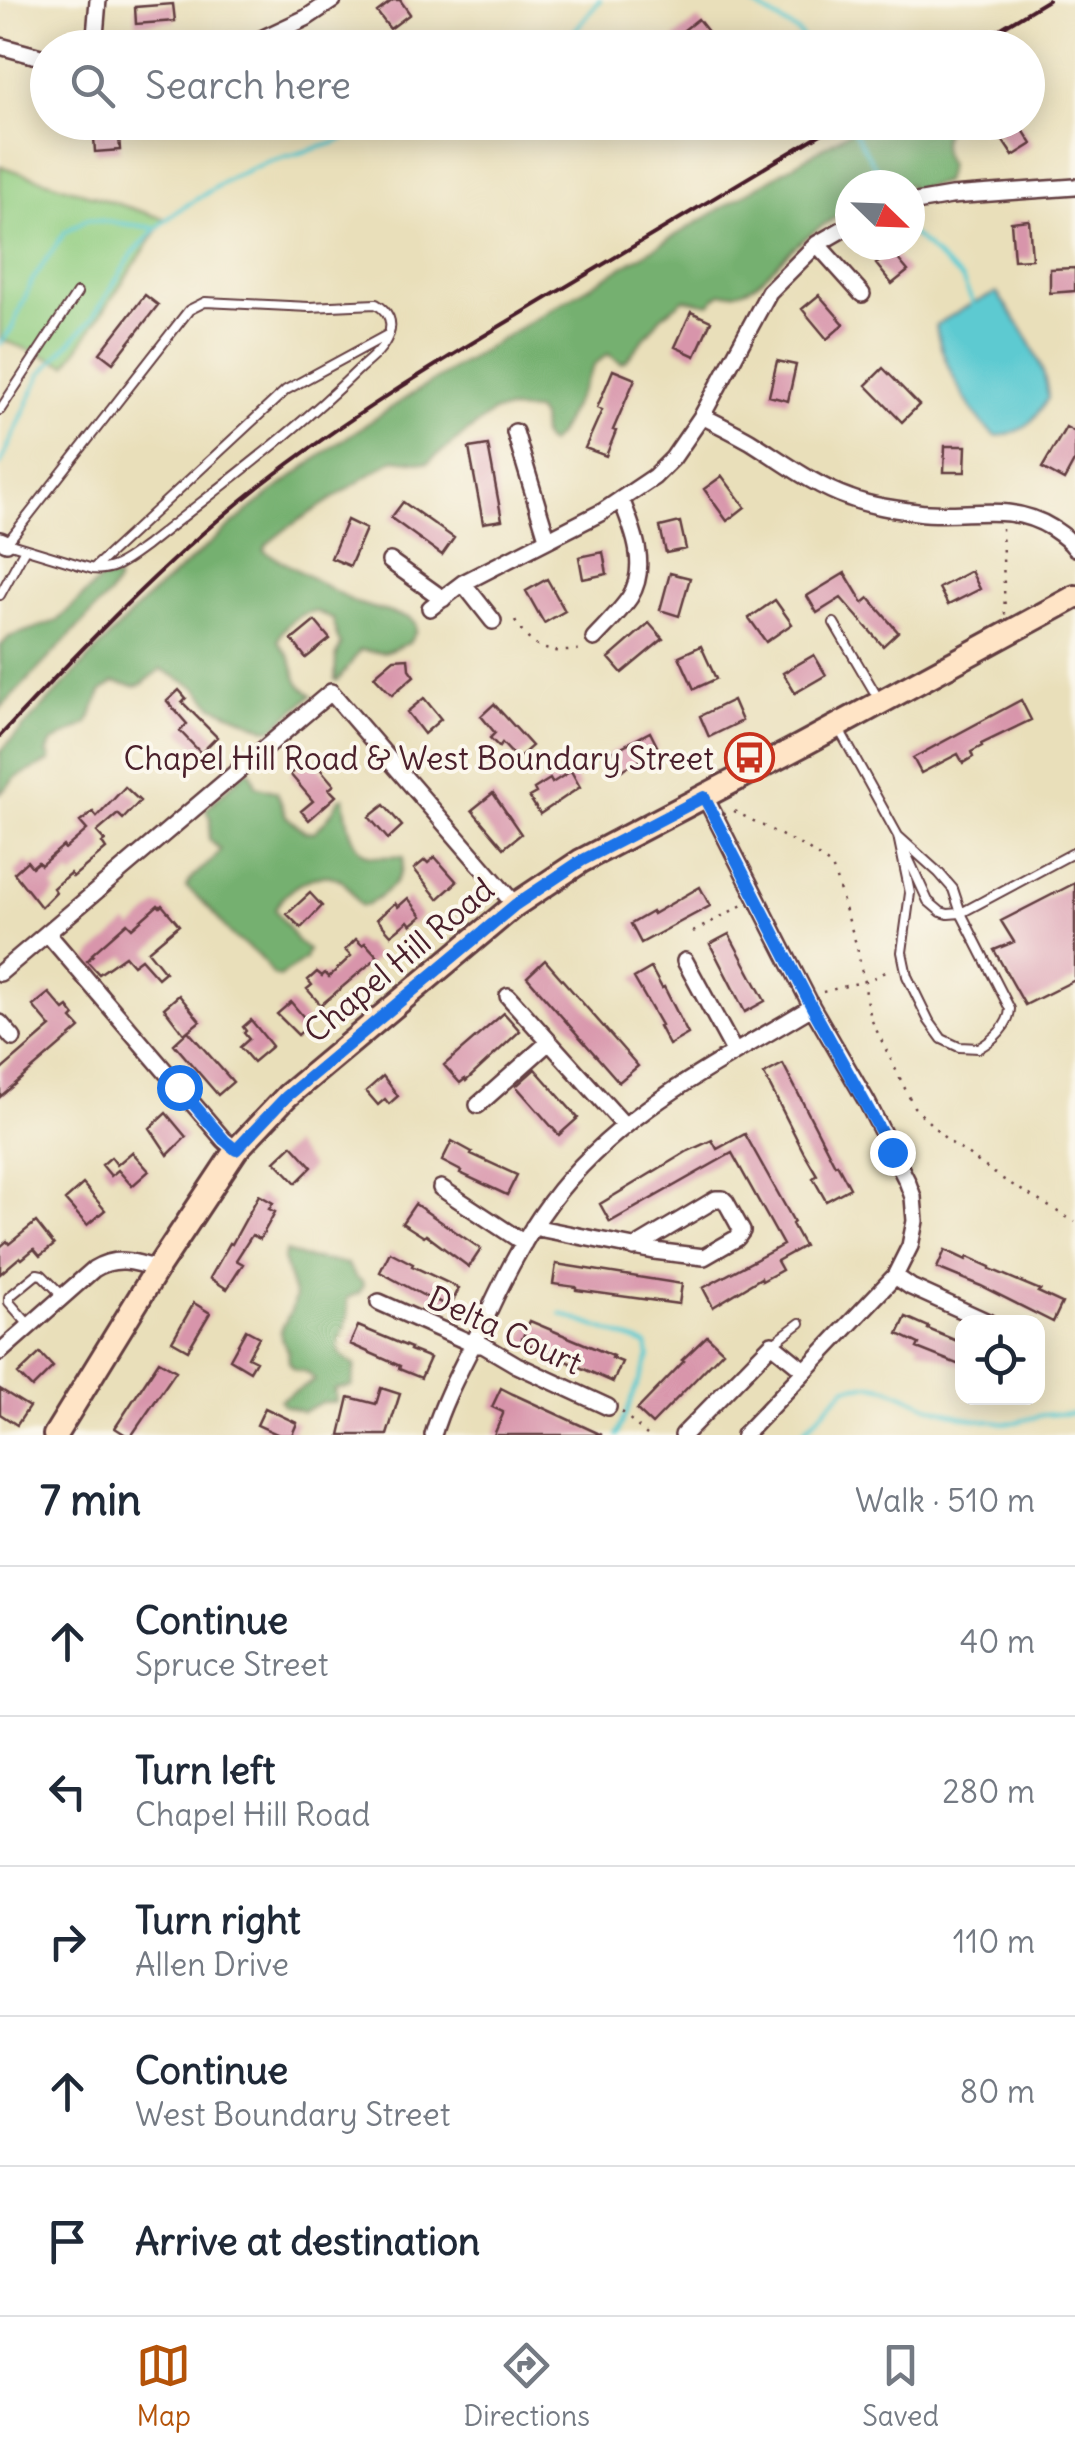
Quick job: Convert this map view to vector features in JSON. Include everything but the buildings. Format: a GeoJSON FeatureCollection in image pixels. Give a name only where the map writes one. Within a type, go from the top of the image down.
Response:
{"type":"FeatureCollection","features":[{"type":"Feature","properties":{"kind":"main road","name":"Chapel Hill Road"},"geometry":{"type":"LineString","coordinates":[[56,1435],[157,1269],[236,1150],[286,1097],[515,905],[581,861],[1075,596]]}},
{"type":"Feature","properties":{"kind":"street"},"geometry":{"type":"LineString","coordinates":[[96,30],[98,0]]}},
{"type":"Feature","properties":{"kind":"street"},"geometry":{"type":"LineString","coordinates":[[280,30],[333,0]]}},
{"type":"Feature","properties":{"kind":"street"},"geometry":{"type":"LineString","coordinates":[[0,46],[30,54]]}},
{"type":"Feature","properties":{"kind":"street"},"geometry":{"type":"LineString","coordinates":[[925,200],[1075,187]]}},
{"type":"Feature","properties":{"kind":"street"},"geometry":{"type":"LineString","coordinates":[[390,562],[436,603],[464,582],[602,512],[654,476],[673,458],[702,416],[769,292],[817,244],[835,233]]}},
{"type":"Feature","properties":{"kind":"street"},"geometry":{"type":"LineString","coordinates":[[817,244],[862,294]]}},
{"type":"Feature","properties":{"kind":"street"},"geometry":{"type":"LineString","coordinates":[[702,416],[848,497],[924,514],[1002,512],[1032,518],[1073,539]]}},
{"type":"Feature","properties":{"kind":"street"},"geometry":{"type":"LineString","coordinates":[[515,432],[548,538]]}},
{"type":"Feature","properties":{"kind":"street"},"geometry":{"type":"LineString","coordinates":[[594,638],[626,602],[637,582],[636,534],[621,499]]}},
{"type":"Feature","properties":{"kind":"street"},"geometry":{"type":"LineString","coordinates":[[464,582],[493,621]]}},
{"type":"Feature","properties":{"kind":"street"},"geometry":{"type":"LineString","coordinates":[[0,973],[331,692],[515,905]]}},
{"type":"Feature","properties":{"kind":"street"},"geometry":{"type":"LineString","coordinates":[[704,797],[907,1181],[915,1209],[913,1236],[894,1276],[744,1435]]}},
{"type":"Feature","properties":{"kind":"street"},"geometry":{"type":"LineString","coordinates":[[47,933],[236,1150]]}},
{"type":"Feature","properties":{"kind":"street"},"geometry":{"type":"LineString","coordinates":[[685,961],[734,1051]]}},
{"type":"Feature","properties":{"kind":"street"},"geometry":{"type":"LineString","coordinates":[[508,996],[625,1126]]}},
{"type":"Feature","properties":{"kind":"street"},"geometry":{"type":"LineString","coordinates":[[433,1435],[524,1242],[575,1172],[610,1136],[675,1088],[812,1007]]}},
{"type":"Feature","properties":{"kind":"street"},"geometry":{"type":"LineString","coordinates":[[0,1023],[13,1038]]}},
{"type":"Feature","properties":{"kind":"street"},"geometry":{"type":"LineString","coordinates":[[478,1105],[549,1042]]}},
{"type":"Feature","properties":{"kind":"street"},"geometry":{"type":"LineString","coordinates":[[440,1188],[524,1242]]}},
{"type":"Feature","properties":{"kind":"street"},"geometry":{"type":"LineString","coordinates":[[533,1228],[634,1248],[704,1257],[739,1236],[741,1229],[724,1200],[716,1198],[634,1248]]}},
{"type":"Feature","properties":{"kind":"street"},"geometry":{"type":"LineString","coordinates":[[0,1352],[105,1262],[133,1261],[157,1269]]}},
{"type":"Feature","properties":{"kind":"street"},"geometry":{"type":"LineString","coordinates":[[894,1276],[973,1315]]}},
{"type":"Feature","properties":{"kind":"street","name":"Delta Court"},"geometry":{"type":"LineString","coordinates":[[379,1302],[483,1346],[608,1407]]}},
{"type":"Feature","properties":{"kind":"street"},"geometry":{"type":"LineString","coordinates":[[683,1435],[772,1344],[804,1370]]}},
{"type":"Feature","properties":{"kind":"lane"},"geometry":{"type":"LineString","coordinates":[[0,410],[77,293]]}},
{"type":"Feature","properties":{"kind":"lane"},"geometry":{"type":"LineString","coordinates":[[370,304],[382,307],[388,314],[390,334],[383,346],[330,399],[146,546],[110,569],[93,569],[3,541],[194,305],[370,304]]}},
{"type":"Feature","properties":{"kind":"lane"},"geometry":{"type":"LineString","coordinates":[[93,569],[286,390],[390,334]]}},
{"type":"Feature","properties":{"kind":"lane"},"geometry":{"type":"LineString","coordinates":[[0,596],[25,549]]}},
{"type":"Feature","properties":{"kind":"lane"},"geometry":{"type":"LineString","coordinates":[[834,623],[880,702]]}},
{"type":"Feature","properties":{"kind":"lane"},"geometry":{"type":"LineString","coordinates":[[837,725],[898,836],[928,901],[941,912],[960,912],[1075,852]]}},
{"type":"Feature","properties":{"kind":"lane"},"geometry":{"type":"LineString","coordinates":[[898,836],[953,889],[960,912],[1010,1010],[1000,1031],[979,1048],[959,1047],[942,1039],[907,976],[902,952],[910,893],[898,836]]}},
{"type":"Feature","properties":{"kind":"lane"},"geometry":{"type":"LineString","coordinates":[[30,1326],[9,1297],[38,1274],[63,1296]]}},
{"type":"Feature","properties":{"kind":"lane"},"geometry":{"type":"LineString","coordinates":[[772,1344],[800,1323]]}},
{"type":"Feature","properties":{"kind":"path"},"geometry":{"type":"LineString","coordinates":[[1002,512],[1005,620]]}},
{"type":"Feature","properties":{"kind":"path"},"geometry":{"type":"LineString","coordinates":[[515,622],[532,644],[554,652],[585,648],[594,638]]}},
{"type":"Feature","properties":{"kind":"path"},"geometry":{"type":"LineString","coordinates":[[734,811],[832,866],[857,946],[872,1018],[914,1107],[947,1140],[1075,1222]]}},
{"type":"Feature","properties":{"kind":"path"},"geometry":{"type":"LineString","coordinates":[[693,932],[744,904]]}},
{"type":"Feature","properties":{"kind":"path"},"geometry":{"type":"LineString","coordinates":[[823,992],[863,982],[896,967]]}},
{"type":"Feature","properties":{"kind":"path"},"geometry":{"type":"LineString","coordinates":[[608,1407],[614,1404],[647,1435]]}},
{"type":"Feature","properties":{"kind":"green space"},"geometry":{"type":"Polygon","coordinates":[[[836,140],[943,140],[949,164],[944,182],[925,187],[925,170],[835,170],[835,218],[805,238],[752,286],[721,293],[709,304],[684,299],[661,317],[626,361],[621,363],[608,354],[595,364],[549,444],[542,437],[541,418],[536,411],[493,412],[427,463],[394,459],[267,544],[264,551],[356,603],[409,618],[416,631],[409,643],[384,653],[360,650],[338,681],[336,657],[341,645],[333,619],[317,612],[298,616],[278,641],[289,656],[298,681],[312,695],[273,728],[266,729],[213,706],[197,688],[161,669],[142,684],[114,682],[101,692],[88,723],[51,743],[47,754],[50,761],[15,778],[0,794],[0,752],[145,600],[249,510],[332,447],[409,396],[836,140]]]}},
{"type":"Feature","properties":{"kind":"green space"},"geometry":{"type":"Polygon","coordinates":[[[0,166],[165,219],[67,365],[0,339],[0,166]]]}},
{"type":"Feature","properties":{"kind":"green space"},"geometry":{"type":"Polygon","coordinates":[[[117,578],[117,583],[109,595],[0,709],[0,647],[9,637],[57,621],[100,580],[117,578]]]}},
{"type":"Feature","properties":{"kind":"green space"},"geometry":{"type":"Polygon","coordinates":[[[247,770],[256,786],[277,792],[286,816],[305,832],[318,829],[344,797],[350,831],[358,847],[374,857],[403,857],[397,880],[367,905],[361,906],[345,883],[333,877],[313,878],[286,894],[275,909],[308,950],[305,959],[280,977],[273,975],[258,955],[233,936],[186,887],[220,850],[209,839],[211,818],[206,809],[247,770]]]}},
{"type":"Feature","properties":{"kind":"green space"},"geometry":{"type":"Polygon","coordinates":[[[286,1251],[347,1264],[363,1286],[359,1293],[347,1298],[347,1322],[338,1347],[355,1365],[352,1386],[335,1389],[336,1402],[322,1402],[303,1412],[283,1405],[280,1400],[315,1380],[307,1372],[294,1369],[281,1338],[295,1297],[283,1259],[286,1251]]]}},
{"type":"Feature","properties":{"kind":"water"},"geometry":{"type":"Polygon","coordinates":[[[997,293],[1036,355],[1048,398],[1027,425],[995,436],[958,385],[943,353],[936,325],[997,293]]]}},
{"type":"Feature","properties":{"kind":"waterway"},"geometry":{"type":"LineString","coordinates":[[575,30],[600,0]]}},
{"type":"Feature","properties":{"kind":"waterway"},"geometry":{"type":"LineString","coordinates":[[746,0],[795,30]]}},
{"type":"Feature","properties":{"kind":"waterway"},"geometry":{"type":"LineString","coordinates":[[0,465],[41,374],[92,319],[133,253],[160,225],[232,177],[341,140]]}},
{"type":"Feature","properties":{"kind":"waterway"},"geometry":{"type":"LineString","coordinates":[[859,140],[877,170]]}},
{"type":"Feature","properties":{"kind":"waterway"},"geometry":{"type":"LineString","coordinates":[[0,344],[12,328],[32,281],[65,232],[87,219],[156,228]]}},
{"type":"Feature","properties":{"kind":"waterway"},"geometry":{"type":"LineString","coordinates":[[925,246],[962,279],[973,303]]}},
{"type":"Feature","properties":{"kind":"waterway"},"geometry":{"type":"LineString","coordinates":[[561,1314],[647,1345],[649,1357],[617,1435]]}},
{"type":"Feature","properties":{"kind":"waterway"},"geometry":{"type":"LineString","coordinates":[[800,1435],[846,1387],[888,1388],[966,1418],[1005,1423],[1075,1413]]}},
{"type":"Feature","properties":{"kind":"railway"},"geometry":{"type":"LineString","coordinates":[[998,30],[1048,0]]}},
{"type":"Feature","properties":{"kind":"railway"},"geometry":{"type":"LineString","coordinates":[[0,736],[159,573],[293,460],[422,374],[811,140]]}},
{"type":"Feature","properties":{"kind":"place","name":"Chapel Hill Road & West Boundary Street"},"geometry":{"type":"Point","coordinates":[749,758]}},
{"type":"Feature","properties":{"kind":"route"},"geometry":{"type":"LineString","coordinates":[[179,1087],[236,1150],[286,1097],[515,905],[581,861],[704,797],[892,1152]]}}]}
